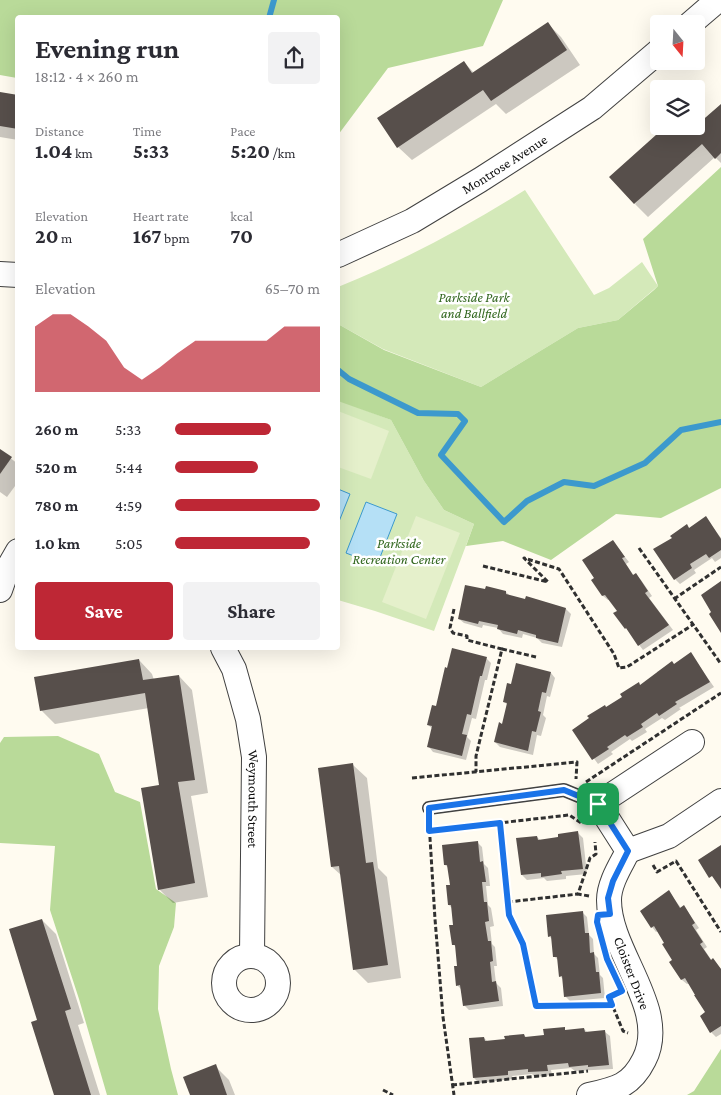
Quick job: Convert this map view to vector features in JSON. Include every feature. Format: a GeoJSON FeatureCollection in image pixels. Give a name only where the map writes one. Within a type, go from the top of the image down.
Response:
{"type":"FeatureCollection","features":[{"type":"Feature","properties":{"kind":"street"},"geometry":{"type":"LineString","coordinates":[[700,15],[718,0]]}},
{"type":"Feature","properties":{"kind":"street","name":"Montrose Avenue"},"geometry":{"type":"LineString","coordinates":[[340,254],[412,222],[480,180],[592,108],[650,59]]}},
{"type":"Feature","properties":{"kind":"street"},"geometry":{"type":"LineString","coordinates":[[0,274],[15,275]]}},
{"type":"Feature","properties":{"kind":"street"},"geometry":{"type":"LineString","coordinates":[[0,590],[7,570],[15,556]]}},
{"type":"Feature","properties":{"kind":"street","name":"Weymouth Street"},"geometry":{"type":"LineString","coordinates":[[224,650],[234,669],[248,719],[254,757],[252,955]]}},
{"type":"Feature","properties":{"kind":"street"},"geometry":{"type":"LineString","coordinates":[[692,742],[598,804],[638,854],[669,836],[721,801]]}},
{"type":"Feature","properties":{"kind":"street","name":"Cloister Drive"},"geometry":{"type":"LineString","coordinates":[[589,1095],[612,1090],[628,1083],[638,1072],[651,1042],[651,1026],[643,999],[622,950],[610,914],[608,898],[618,870],[638,854]]}},
{"type":"Feature","properties":{"kind":"lane"},"geometry":{"type":"LineString","coordinates":[[429,808],[564,790],[598,804]]}},
{"type":"Feature","properties":{"kind":"path"},"geometry":{"type":"LineString","coordinates":[[638,548],[721,664]]}},
{"type":"Feature","properties":{"kind":"path"},"geometry":{"type":"LineString","coordinates":[[483,566],[548,582],[524,558],[560,569],[614,654],[620,668],[627,667],[694,624]]}},
{"type":"Feature","properties":{"kind":"path"},"geometry":{"type":"LineString","coordinates":[[674,599],[721,567]]}},
{"type":"Feature","properties":{"kind":"path"},"geometry":{"type":"LineString","coordinates":[[454,609],[450,628],[453,633],[467,636],[467,640],[536,657]]}},
{"type":"Feature","properties":{"kind":"path"},"geometry":{"type":"LineString","coordinates":[[476,772],[476,756],[502,649]]}},
{"type":"Feature","properties":{"kind":"path"},"geometry":{"type":"LineString","coordinates":[[412,778],[577,762],[576,780],[586,782],[721,693]]}},
{"type":"Feature","properties":{"kind":"path"},"geometry":{"type":"LineString","coordinates":[[429,808],[429,831],[443,1017],[454,1095]]}},
{"type":"Feature","properties":{"kind":"path"},"geometry":{"type":"LineString","coordinates":[[429,831],[569,815],[581,822],[586,829]]}},
{"type":"Feature","properties":{"kind":"path"},"geometry":{"type":"LineString","coordinates":[[500,823],[509,915],[523,944],[536,1006],[612,1005]]}},
{"type":"Feature","properties":{"kind":"path"},"geometry":{"type":"LineString","coordinates":[[578,894],[590,858],[596,854],[596,843],[591,836]]}},
{"type":"Feature","properties":{"kind":"path"},"geometry":{"type":"LineString","coordinates":[[638,854],[657,872],[676,861],[721,932]]}},
{"type":"Feature","properties":{"kind":"path"},"geometry":{"type":"LineString","coordinates":[[508,902],[578,894],[592,897]]}},
{"type":"Feature","properties":{"kind":"path"},"geometry":{"type":"LineString","coordinates":[[622,991],[609,997],[623,1031],[631,1034]]}},
{"type":"Feature","properties":{"kind":"path"},"geometry":{"type":"LineString","coordinates":[[452,1085],[595,1070]]}},
{"type":"Feature","properties":{"kind":"path"},"geometry":{"type":"LineString","coordinates":[[384,1090],[393,1095]]}},
{"type":"Feature","properties":{"kind":"green space"},"geometry":{"type":"Polygon","coordinates":[[[0,0],[503,0],[483,46],[388,68],[340,132],[340,15],[15,15],[15,78],[0,75],[0,0]]]}},
{"type":"Feature","properties":{"kind":"green space"},"geometry":{"type":"Polygon","coordinates":[[[721,167],[721,488],[661,518],[616,514],[551,560],[503,541],[466,546],[474,524],[444,510],[424,481],[391,420],[340,402],[340,325],[384,350],[481,387],[578,328],[618,320],[654,290],[658,286],[643,239],[721,167]]]}},
{"type":"Feature","properties":{"kind":"green space","name":"Parkside Park and Ballfield"},"geometry":{"type":"Polygon","coordinates":[[[525,190],[594,295],[609,288],[642,262],[658,286],[618,320],[578,328],[481,387],[383,349],[340,325],[340,286],[434,243],[525,190]]]}},
{"type":"Feature","properties":{"kind":"green space","name":"Parkside Recreation Center"},"geometry":{"type":"Polygon","coordinates":[[[340,401],[391,420],[424,481],[444,510],[474,524],[434,631],[340,601],[340,401]]]}},
{"type":"Feature","properties":{"kind":"green space"},"geometry":{"type":"Polygon","coordinates":[[[340,412],[389,431],[371,479],[340,468],[340,412]]]}},
{"type":"Feature","properties":{"kind":"green space"},"geometry":{"type":"Polygon","coordinates":[[[416,516],[460,533],[426,619],[382,602],[416,516]]]}},
{"type":"Feature","properties":{"kind":"green space"},"geometry":{"type":"Polygon","coordinates":[[[58,736],[99,754],[115,792],[140,802],[156,889],[176,903],[174,927],[159,966],[158,1009],[178,1095],[107,1095],[79,999],[50,910],[55,846],[0,843],[0,743],[4,737],[58,736]]]}},
{"type":"Feature","properties":{"kind":"green space"},"geometry":{"type":"Polygon","coordinates":[[[721,1049],[721,1095],[687,1095],[694,1091],[721,1049]]]}},
{"type":"Feature","properties":{"kind":"water"},"geometry":{"type":"Polygon","coordinates":[[[340,490],[350,494],[340,519],[340,490]]]}},
{"type":"Feature","properties":{"kind":"water"},"geometry":{"type":"Polygon","coordinates":[[[366,502],[397,514],[377,565],[346,553],[366,502]]]}},
{"type":"Feature","properties":{"kind":"building"},"geometry":{"type":"Polygon","coordinates":[[[548,22],[567,50],[491,101],[483,90],[397,148],[377,118],[464,61],[472,73],[548,22]]]}},
{"type":"Feature","properties":{"kind":"building"},"geometry":{"type":"Polygon","coordinates":[[[0,92],[15,94],[15,128],[0,126],[0,92]]]}},
{"type":"Feature","properties":{"kind":"building"},"geometry":{"type":"Polygon","coordinates":[[[721,104],[721,153],[715,159],[702,144],[634,204],[609,177],[656,135],[705,135],[705,118],[721,104]]]}},
{"type":"Feature","properties":{"kind":"building"},"geometry":{"type":"Polygon","coordinates":[[[0,449],[12,457],[0,474],[0,449]]]}},
{"type":"Feature","properties":{"kind":"building"},"geometry":{"type":"Polygon","coordinates":[[[706,516],[721,539],[721,550],[709,558],[706,554],[690,564],[692,568],[674,580],[653,549],[672,538],[670,536],[687,524],[689,528],[706,516]]]}},
{"type":"Feature","properties":{"kind":"building"},"geometry":{"type":"Polygon","coordinates":[[[613,540],[625,557],[622,558],[633,575],[636,573],[648,591],[645,593],[669,625],[638,646],[613,613],[617,611],[605,595],[602,596],[591,580],[594,578],[582,560],[613,540]]]}},
{"type":"Feature","properties":{"kind":"building"},"geometry":{"type":"Polygon","coordinates":[[[721,581],[721,633],[709,614],[711,612],[701,595],[721,581]]]}},
{"type":"Feature","properties":{"kind":"building"},"geometry":{"type":"Polygon","coordinates":[[[465,585],[485,589],[486,586],[506,591],[506,594],[525,599],[526,596],[566,608],[558,643],[536,638],[536,635],[518,630],[517,634],[497,629],[498,625],[479,621],[478,624],[458,619],[465,585]]]}},
{"type":"Feature","properties":{"kind":"building"},"geometry":{"type":"Polygon","coordinates":[[[452,648],[487,657],[482,676],[480,676],[471,715],[467,714],[462,734],[467,735],[462,756],[427,747],[432,726],[427,725],[432,705],[436,706],[445,667],[447,668],[452,648]]]}},
{"type":"Feature","properties":{"kind":"building"},"geometry":{"type":"Polygon","coordinates":[[[691,652],[710,682],[675,702],[677,704],[659,716],[657,713],[641,724],[643,727],[627,737],[625,735],[592,760],[572,730],[589,718],[587,716],[622,697],[620,694],[639,682],[640,685],[672,661],[674,664],[691,652]]]}},
{"type":"Feature","properties":{"kind":"building"},"geometry":{"type":"Polygon","coordinates":[[[139,659],[143,680],[179,675],[195,780],[178,782],[195,883],[158,890],[141,788],[159,785],[145,693],[40,711],[34,677],[139,659]]]}},
{"type":"Feature","properties":{"kind":"building"},"geometry":{"type":"Polygon","coordinates":[[[516,663],[551,672],[546,693],[542,692],[538,711],[541,712],[536,732],[532,731],[528,751],[494,742],[499,722],[502,724],[507,703],[503,702],[507,683],[511,684],[516,663]]]}},
{"type":"Feature","properties":{"kind":"building"},"geometry":{"type":"Polygon","coordinates":[[[353,763],[366,863],[373,862],[388,965],[353,970],[339,866],[331,867],[318,768],[353,763]]]}},
{"type":"Feature","properties":{"kind":"building"},"geometry":{"type":"Polygon","coordinates":[[[578,831],[583,869],[561,871],[562,874],[541,877],[541,873],[521,875],[516,838],[537,836],[538,840],[578,831]]]}},
{"type":"Feature","properties":{"kind":"building"},"geometry":{"type":"Polygon","coordinates":[[[478,841],[480,862],[483,861],[486,882],[482,882],[484,902],[487,902],[489,921],[485,922],[488,941],[491,941],[493,961],[490,962],[492,982],[496,981],[499,1001],[463,1006],[460,985],[456,986],[454,966],[457,966],[455,945],[452,945],[449,925],[453,925],[446,885],[450,885],[447,865],[444,865],[442,845],[478,841]]]}},
{"type":"Feature","properties":{"kind":"building"},"geometry":{"type":"Polygon","coordinates":[[[721,845],[721,889],[712,876],[709,878],[698,860],[721,845]]]}},
{"type":"Feature","properties":{"kind":"building"},"geometry":{"type":"Polygon","coordinates":[[[669,890],[680,908],[684,905],[695,923],[692,925],[703,942],[700,944],[711,960],[713,958],[721,969],[721,1026],[710,1033],[700,1016],[705,1012],[685,978],[681,980],[669,962],[672,960],[654,926],[651,928],[640,911],[669,890]]]}},
{"type":"Feature","properties":{"kind":"building"},"geometry":{"type":"Polygon","coordinates":[[[583,911],[585,933],[589,933],[590,953],[594,952],[596,972],[599,972],[601,993],[564,997],[562,976],[559,977],[557,957],[553,957],[551,936],[548,937],[546,915],[583,911]]]}},
{"type":"Feature","properties":{"kind":"building"},"geometry":{"type":"Polygon","coordinates":[[[42,919],[71,1009],[65,1011],[91,1095],[54,1095],[31,1022],[37,1020],[9,929],[42,919]]]}},
{"type":"Feature","properties":{"kind":"building"},"geometry":{"type":"Polygon","coordinates":[[[565,1027],[565,1030],[584,1028],[585,1032],[605,1030],[609,1065],[569,1067],[568,1063],[547,1065],[548,1071],[528,1072],[528,1069],[508,1071],[508,1075],[473,1078],[469,1038],[484,1037],[485,1041],[505,1039],[504,1036],[524,1034],[525,1037],[544,1035],[543,1029],[565,1027]]]}},
{"type":"Feature","properties":{"kind":"building"},"geometry":{"type":"Polygon","coordinates":[[[216,1064],[227,1095],[190,1095],[183,1077],[216,1064]]]}},
{"type":"Feature","properties":{"kind":"waterway"},"geometry":{"type":"LineString","coordinates":[[270,15],[274,0]]}},
{"type":"Feature","properties":{"kind":"waterway"},"geometry":{"type":"LineString","coordinates":[[340,372],[349,379],[418,413],[458,414],[465,421],[441,455],[504,522],[527,501],[564,482],[594,486],[645,463],[681,430],[721,422]]}},
{"type":"Feature","properties":{"kind":"route"},"geometry":{"type":"LineString","coordinates":[[564,790],[598,804],[628,851],[613,881],[608,898],[610,914],[598,915],[597,922],[607,959],[622,991],[609,997],[612,1005],[536,1006],[523,944],[509,915],[500,823],[429,831],[429,808],[564,790]]}}]}
